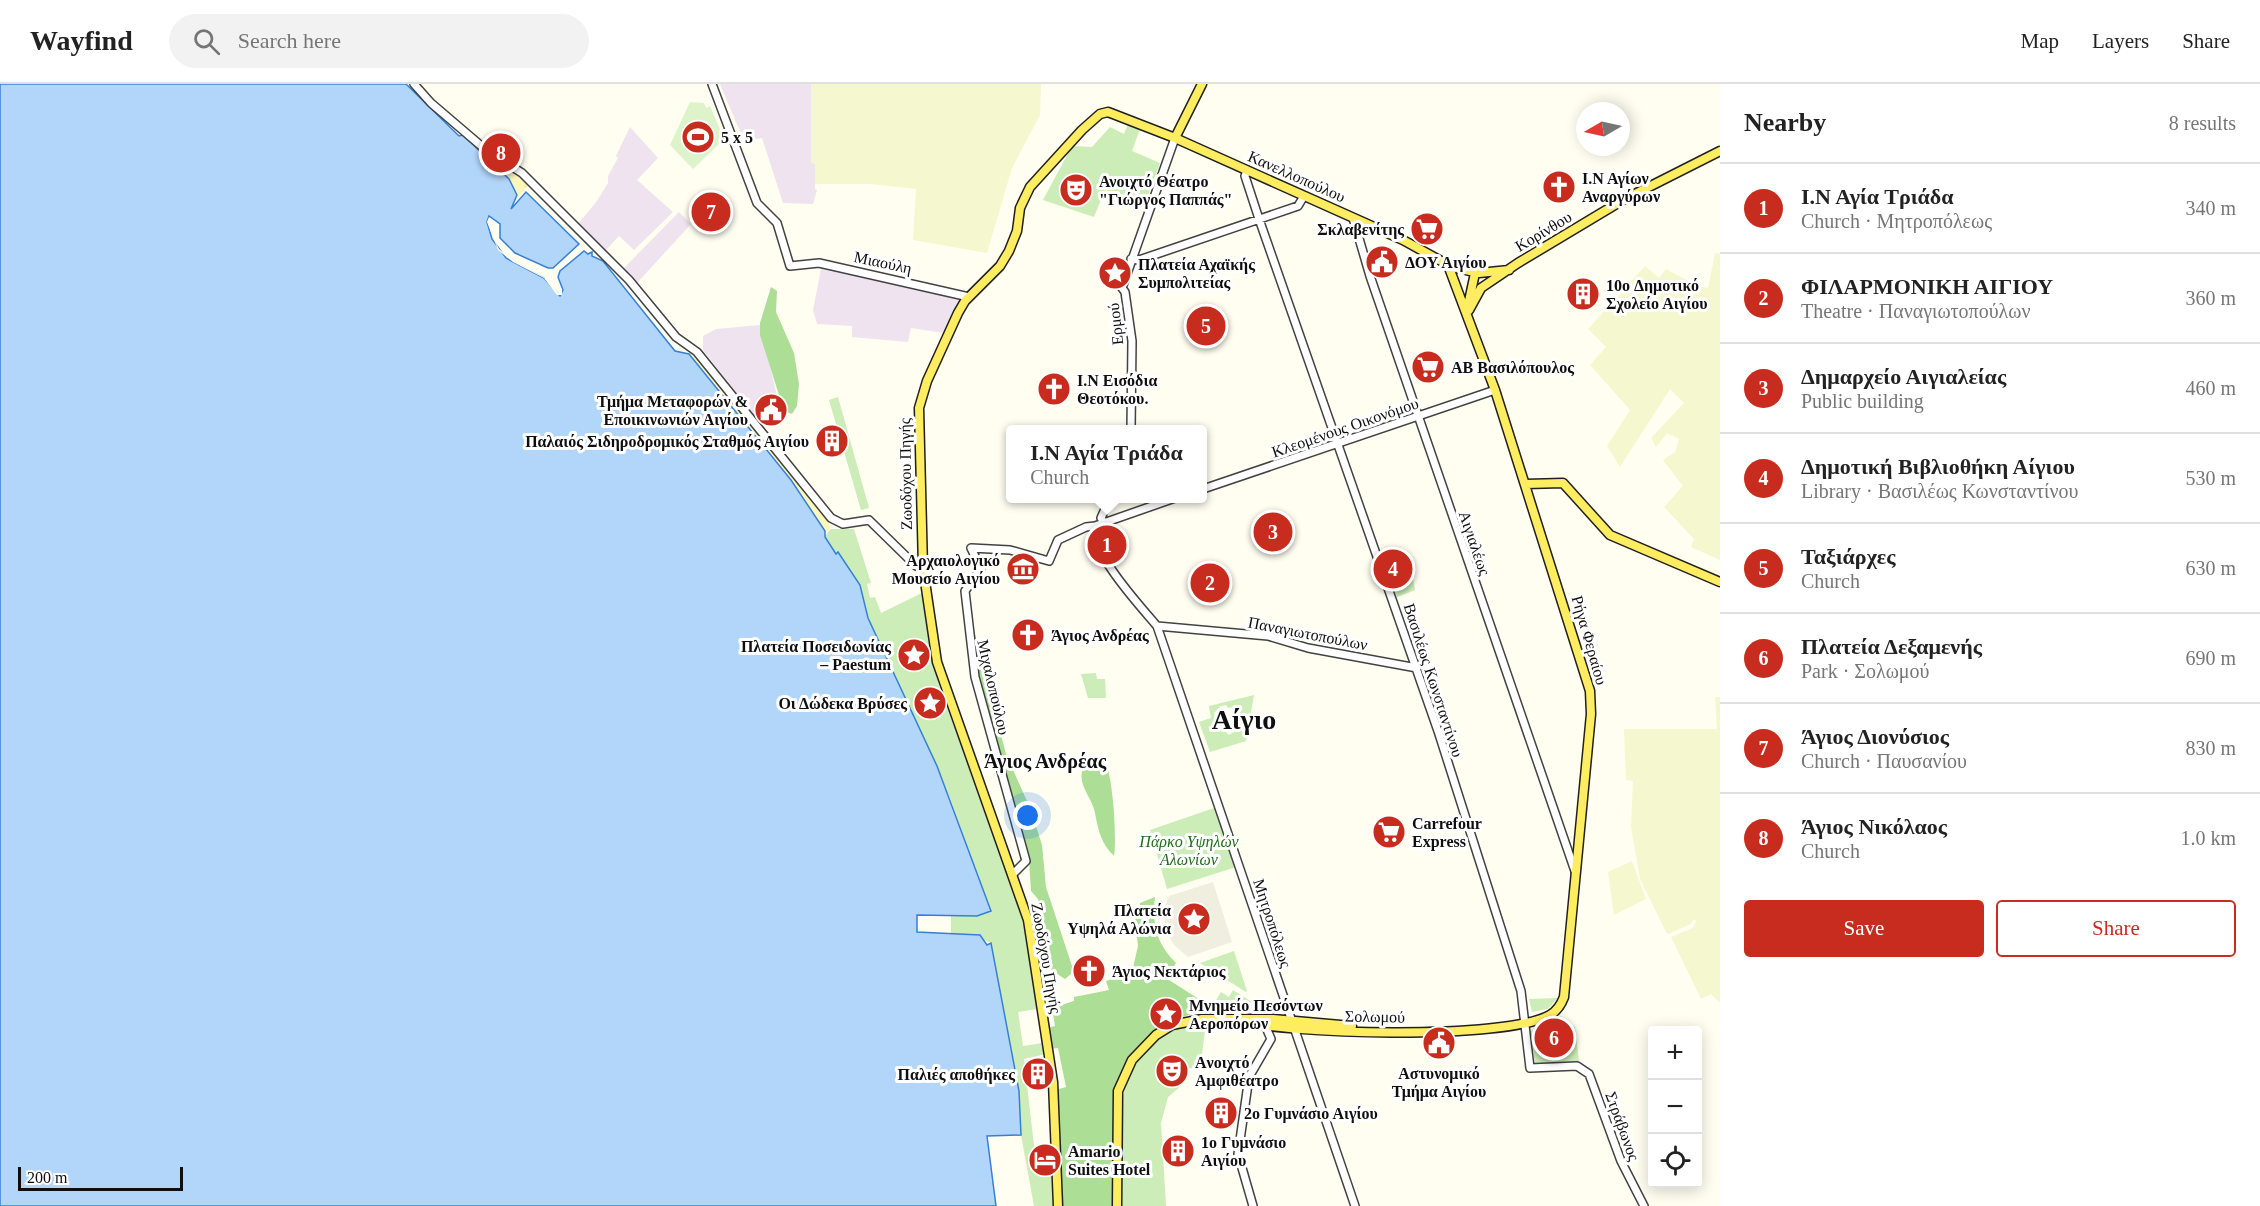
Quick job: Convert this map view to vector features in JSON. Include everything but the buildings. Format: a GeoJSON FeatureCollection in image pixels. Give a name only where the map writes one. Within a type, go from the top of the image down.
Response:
{"type":"FeatureCollection","features":[{"type":"Feature","properties":{"kind":"main road"},"geometry":{"type":"LineString","coordinates":[[1175,138],[1202,84]]}},
{"type":"Feature","properties":{"kind":"main road","name":"Κανελλοπούλου"},"geometry":{"type":"LineString","coordinates":[[1109,112],[1247,170],[1472,275]]}},
{"type":"Feature","properties":{"kind":"main road","name":"Ζωοδόχου Πηγής"},"geometry":{"type":"LineString","coordinates":[[1058,1206],[1053,1082],[1028,920],[939,671],[923,568],[919,408],[927,381],[958,313],[969,297],[990,278],[1009,251],[1017,231],[1020,208],[1030,187],[1082,130],[1099,115],[1109,112]]}},
{"type":"Feature","properties":{"kind":"main road","name":"Κορίνθου"},"geometry":{"type":"LineString","coordinates":[[1467,312],[1477,292],[1509,270],[1623,200],[1720,151]]}},
{"type":"Feature","properties":{"kind":"main road","name":"Ρήγα Φεραίου"},"geometry":{"type":"LineString","coordinates":[[1450,266],[1526,484],[1591,697],[1564,995]]}},
{"type":"Feature","properties":{"kind":"main road","name":"Κορίνθου"},"geometry":{"type":"LineString","coordinates":[[1472,275],[1509,270]]}},
{"type":"Feature","properties":{"kind":"main road"},"geometry":{"type":"LineString","coordinates":[[1467,312],[1472,275],[1500,277]]}},
{"type":"Feature","properties":{"kind":"main road"},"geometry":{"type":"LineString","coordinates":[[1526,484],[1563,483],[1614,537],[1720,582]]}},
{"type":"Feature","properties":{"kind":"main road","name":"Σολωμού"},"geometry":{"type":"LineString","coordinates":[[1231,1019],[1265,1025],[1378,1028],[1517,1020],[1525,1022],[1553,1013],[1564,995]]}},
{"type":"Feature","properties":{"kind":"main road"},"geometry":{"type":"LineString","coordinates":[[1273,1019],[1285,1007]]}},
{"type":"Feature","properties":{"kind":"main road"},"geometry":{"type":"LineString","coordinates":[[1117,1206],[1117,1099],[1120,1083],[1128,1067],[1148,1042],[1172,1025],[1198,1019],[1231,1019]]}},
{"type":"Feature","properties":{"kind":"main road","name":"Σολωμού"},"geometry":{"type":"LineString","coordinates":[[1231,1019],[1273,1019],[1292,1024]]}},
{"type":"Feature","properties":{"kind":"street"},"geometry":{"type":"LineString","coordinates":[[414,84],[431,103],[486,150],[522,173],[629,280],[676,337],[697,352],[831,518],[846,524],[869,520],[916,566],[923,568]]}},
{"type":"Feature","properties":{"kind":"street","name":"Μιαούλη"},"geometry":{"type":"LineString","coordinates":[[712,84],[757,203],[777,223],[790,266],[819,263],[969,297]]}},
{"type":"Feature","properties":{"kind":"street"},"geometry":{"type":"LineString","coordinates":[[1175,138],[1131,259],[1139,260],[1298,206],[1304,196]]}},
{"type":"Feature","properties":{"kind":"street","name":"Βασιλέως Κωνσταντίνου"},"geometry":{"type":"LineString","coordinates":[[1247,170],[1245,176],[1259,219],[1417,668],[1521,991],[1530,1068],[1569,1067]]}},
{"type":"Feature","properties":{"kind":"street","name":"Αιγιαλέως"},"geometry":{"type":"LineString","coordinates":[[1353,218],[1370,276],[1576,875]]}},
{"type":"Feature","properties":{"kind":"street","name":"Ερμού"},"geometry":{"type":"LineString","coordinates":[[1131,259],[1122,288],[1125,292],[1132,341],[1131,425]]}},
{"type":"Feature","properties":{"kind":"street","name":"Κλεομένους Οικονόμου"},"geometry":{"type":"LineString","coordinates":[[1207,488],[1495,390]]}},
{"type":"Feature","properties":{"kind":"street"},"geometry":{"type":"LineString","coordinates":[[1104,522],[1101,518],[1108,503]]}},
{"type":"Feature","properties":{"kind":"street"},"geometry":{"type":"LineString","coordinates":[[1095,526],[1160,503]]}},
{"type":"Feature","properties":{"kind":"street","name":"Μιχαλοπούλου"},"geometry":{"type":"LineString","coordinates":[[1013,874],[1026,861],[975,677],[965,591],[981,569],[972,553],[973,548],[1010,550],[1049,561],[1058,540],[1086,527],[1095,526]]}},
{"type":"Feature","properties":{"kind":"street","name":"Μητροπόλεως"},"geometry":{"type":"LineString","coordinates":[[1095,526],[1094,536],[1110,569],[1157,626],[1353,1206]]}},
{"type":"Feature","properties":{"kind":"street","name":"Παναγιωτοπούλων"},"geometry":{"type":"LineString","coordinates":[[1157,626],[1268,636],[1308,648],[1417,668]]}},
{"type":"Feature","properties":{"kind":"street"},"geometry":{"type":"LineString","coordinates":[[1253,1206],[1238,1154],[1249,1077],[1271,1039],[1265,1025]]}},
{"type":"Feature","properties":{"kind":"street","name":"Στράβωνος"},"geometry":{"type":"LineString","coordinates":[[1569,1067],[1581,1067],[1589,1074],[1621,1161],[1644,1206]]}},
{"type":"Feature","properties":{"kind":"shaded area"},"geometry":{"type":"Polygon","coordinates":[[[720,84],[811,84],[811,163],[815,163],[815,189],[817,190],[813,204],[783,203],[762,138],[744,141],[720,84]]]}},
{"type":"Feature","properties":{"kind":"shaded area"},"geometry":{"type":"Polygon","coordinates":[[[630,127],[658,158],[637,180],[673,212],[634,250],[619,236],[605,251],[578,224],[608,183],[608,176],[630,127]]]}},
{"type":"Feature","properties":{"kind":"shaded area"},"geometry":{"type":"Polygon","coordinates":[[[679,212],[691,224],[637,283],[623,269],[679,212]]]}},
{"type":"Feature","properties":{"kind":"shaded area"},"geometry":{"type":"Polygon","coordinates":[[[821,269],[892,284],[893,281],[958,296],[960,300],[944,333],[911,328],[908,342],[852,337],[852,326],[817,324],[813,310],[821,269]]]}},
{"type":"Feature","properties":{"kind":"shaded area"},"geometry":{"type":"Polygon","coordinates":[[[760,325],[779,404],[758,410],[758,420],[703,350],[703,336],[716,329],[760,325]]]}},
{"type":"Feature","properties":{"kind":"shaded area","name":"Πλατεία Υψηλά Αλώνια"},"geometry":{"type":"Polygon","coordinates":[[[1213,882],[1232,942],[1188,957],[1175,946],[1167,933],[1164,917],[1166,903],[1169,896],[1213,882]]]}},
{"type":"Feature","properties":{"kind":"green space"},"geometry":{"type":"Polygon","coordinates":[[[811,84],[1041,84],[1040,115],[1012,168],[987,253],[913,240],[916,189],[871,184],[815,184],[815,164],[811,163],[811,84]]]}},
{"type":"Feature","properties":{"kind":"green space","name":"5 x 5"},"geometry":{"type":"Polygon","coordinates":[[[690,102],[704,103],[706,108],[710,106],[724,139],[693,169],[670,145],[690,102]]]}},
{"type":"Feature","properties":{"kind":"green space"},"geometry":{"type":"Polygon","coordinates":[[[1128,124],[1140,129],[1132,151],[1160,163],[1144,206],[1105,190],[1094,217],[1043,200],[1072,146],[1092,147],[1110,127],[1124,134],[1128,124]]]}},
{"type":"Feature","properties":{"kind":"green space"},"geometry":{"type":"Polygon","coordinates":[[[1715,253],[1720,254],[1720,560],[1691,547],[1694,539],[1664,507],[1683,486],[1663,460],[1675,452],[1679,439],[1667,433],[1656,447],[1651,438],[1684,403],[1670,389],[1620,467],[1607,446],[1630,410],[1590,365],[1606,347],[1588,329],[1645,266],[1659,278],[1666,269],[1698,286],[1708,288],[1715,253]]]}},
{"type":"Feature","properties":{"kind":"green space","name":"Πλατεία Αχαϊκής Συμπολιτείας"},"geometry":{"type":"Polygon","coordinates":[[[1105,259],[1127,259],[1119,285],[1111,287],[1103,262],[1105,259]]]}},
{"type":"Feature","properties":{"kind":"green space"},"geometry":{"type":"Polygon","coordinates":[[[771,287],[777,291],[776,312],[794,353],[799,384],[797,406],[792,414],[784,411],[760,335],[760,323],[771,287]]]}},
{"type":"Feature","properties":{"kind":"green space"},"geometry":{"type":"Polygon","coordinates":[[[838,397],[869,508],[861,510],[829,400],[838,397]]]}},
{"type":"Feature","properties":{"kind":"green space"},"geometry":{"type":"Polygon","coordinates":[[[1281,513],[1285,550],[1265,554],[1257,522],[1281,513]]]}},
{"type":"Feature","properties":{"kind":"green space"},"geometry":{"type":"Polygon","coordinates":[[[831,529],[854,529],[871,583],[867,584],[870,598],[875,597],[881,613],[922,593],[939,686],[1023,912],[1037,1009],[1018,1012],[1023,1046],[1043,1043],[1046,1054],[1024,1059],[1037,1171],[1055,1171],[1055,1206],[1034,1206],[1021,1135],[1013,1058],[991,943],[970,934],[951,934],[951,915],[977,916],[990,910],[950,798],[868,618],[860,585],[824,537],[831,529]]]}},
{"type":"Feature","properties":{"kind":"green space"},"geometry":{"type":"Polygon","coordinates":[[[1410,563],[1415,590],[1397,597],[1390,577],[1406,571],[1404,565],[1410,563]]]}},
{"type":"Feature","properties":{"kind":"green space"},"geometry":{"type":"Polygon","coordinates":[[[972,623],[1006,754],[1031,810],[1042,845],[1046,887],[1072,966],[1071,974],[1065,979],[1051,970],[1038,899],[1031,891],[1029,860],[977,676],[972,623]]]}},
{"type":"Feature","properties":{"kind":"green space"},"geometry":{"type":"Polygon","coordinates":[[[1096,673],[1097,679],[1105,679],[1106,698],[1088,698],[1081,674],[1096,673]]]}},
{"type":"Feature","properties":{"kind":"green space"},"geometry":{"type":"Polygon","coordinates":[[[1254,695],[1246,741],[1210,752],[1199,722],[1211,718],[1209,706],[1254,695]],[[1226,705],[1221,706],[1214,713],[1217,725],[1229,735],[1234,732],[1234,725],[1239,725],[1233,707],[1228,708],[1226,705]]]}},
{"type":"Feature","properties":{"kind":"green space"},"geometry":{"type":"Polygon","coordinates":[[[1715,697],[1720,697],[1720,1003],[1711,994],[1701,999],[1671,937],[1693,928],[1696,921],[1694,919],[1691,924],[1668,934],[1640,879],[1631,827],[1633,781],[1626,780],[1624,729],[1717,729],[1715,697]]]}},
{"type":"Feature","properties":{"kind":"green space"},"geometry":{"type":"Polygon","coordinates":[[[1103,757],[1112,790],[1114,856],[1101,836],[1082,777],[1085,764],[1103,757]]]}},
{"type":"Feature","properties":{"kind":"green space","name":"Πάρκο Υψηλών Αλωνίων"},"geometry":{"type":"Polygon","coordinates":[[[1217,807],[1236,867],[1167,889],[1150,830],[1217,807]]]}},
{"type":"Feature","properties":{"kind":"green space"},"geometry":{"type":"Polygon","coordinates":[[[1632,861],[1646,899],[1614,915],[1608,872],[1632,861]]]}},
{"type":"Feature","properties":{"kind":"green space"},"geometry":{"type":"Polygon","coordinates":[[[1155,897],[1154,916],[1157,933],[1169,956],[1176,963],[1166,978],[1205,1003],[1200,1011],[1163,1024],[1145,1039],[1129,1058],[1117,1087],[1115,1206],[1061,1206],[1060,1141],[1053,1082],[1059,1089],[1066,1087],[1058,1048],[1050,1049],[1047,1028],[1055,1026],[1052,1008],[1074,1001],[1074,997],[1109,990],[1106,981],[1132,972],[1138,946],[1135,920],[1140,911],[1140,903],[1155,897]]]}},
{"type":"Feature","properties":{"kind":"green space"},"geometry":{"type":"Polygon","coordinates":[[[1234,951],[1247,991],[1246,992],[1200,963],[1234,951]]]}},
{"type":"Feature","properties":{"kind":"green space"},"geometry":{"type":"Polygon","coordinates":[[[1233,990],[1250,1001],[1253,1010],[1210,1010],[1221,992],[1229,997],[1233,990]]]}},
{"type":"Feature","properties":{"kind":"green space"},"geometry":{"type":"Polygon","coordinates":[[[1558,998],[1547,1009],[1532,1012],[1529,999],[1558,998]]]}},
{"type":"Feature","properties":{"kind":"green space"},"geometry":{"type":"Polygon","coordinates":[[[1561,1016],[1565,1019],[1566,1028],[1575,1027],[1579,1061],[1535,1066],[1531,1031],[1549,1025],[1561,1016]]]}},
{"type":"Feature","properties":{"kind":"green space"},"geometry":{"type":"Polygon","coordinates":[[[1206,1022],[1200,1070],[1184,1067],[1182,1085],[1168,1097],[1161,1123],[1166,1206],[1121,1206],[1120,1122],[1127,1082],[1136,1063],[1164,1033],[1181,1026],[1206,1022]]]}},
{"type":"Feature","properties":{"kind":"sand"},"geometry":{"type":"Polygon","coordinates":[[[463,135],[529,185],[517,198],[509,179],[463,135]]]}},
{"type":"Feature","properties":{"kind":"sand"},"geometry":{"type":"Polygon","coordinates":[[[691,353],[779,457],[829,523],[830,530],[825,531],[791,480],[689,354],[691,353]]]}},
{"type":"Feature","properties":{"kind":"water"},"geometry":{"type":"Polygon","coordinates":[[[0,84],[406,84],[459,136],[463,135],[509,179],[517,195],[511,209],[526,192],[579,244],[553,268],[548,268],[515,253],[500,238],[500,224],[489,216],[487,222],[492,239],[506,258],[544,278],[560,296],[563,290],[558,277],[560,271],[584,251],[588,254],[592,252],[592,256],[603,261],[675,351],[689,354],[791,480],[825,531],[825,537],[836,554],[838,552],[860,585],[868,618],[937,766],[991,911],[977,916],[917,915],[917,932],[980,935],[987,945],[991,943],[1019,1091],[1021,1135],[987,1136],[996,1206],[0,1206],[0,84]]]}},
{"type":"Feature","properties":{"kind":"pier"},"geometry":{"type":"Polygon","coordinates":[[[489,217],[499,249],[511,259],[549,280],[558,293],[561,292],[562,287],[562,295],[557,295],[544,278],[513,262],[498,250],[487,222],[489,217]]]}},
{"type":"Feature","properties":{"kind":"place","name":"5 x 5"},"geometry":{"type":"Point","coordinates":[698,137]}},
{"type":"Feature","properties":{"kind":"place","name":"Άγιος Νικόλαος"},"geometry":{"type":"Point","coordinates":[501,153]}},
{"type":"Feature","properties":{"kind":"place","name":"Ι.Ν Αγίων Αναργύρων"},"geometry":{"type":"Point","coordinates":[1559,187]}},
{"type":"Feature","properties":{"kind":"place","name":"Ανοιχτό Θέατρο \"Γιώργος Παππάς\""},"geometry":{"type":"Point","coordinates":[1076,190]}},
{"type":"Feature","properties":{"kind":"place","name":"Άγιος Διονύσιος"},"geometry":{"type":"Point","coordinates":[711,212]}},
{"type":"Feature","properties":{"kind":"place","name":"Σκλαβενίτης"},"geometry":{"type":"Point","coordinates":[1427,229]}},
{"type":"Feature","properties":{"kind":"place","name":"ΔΟΥ Αιγίου"},"geometry":{"type":"Point","coordinates":[1382,262]}},
{"type":"Feature","properties":{"kind":"place","name":"Πλατεία Αχαϊκής Συμπολιτείας"},"geometry":{"type":"Point","coordinates":[1115,273]}},
{"type":"Feature","properties":{"kind":"place","name":"10o Δημοτικό Σχολείο Αιγίου"},"geometry":{"type":"Point","coordinates":[1583,294]}},
{"type":"Feature","properties":{"kind":"place","name":"Ταξιάρχες"},"geometry":{"type":"Point","coordinates":[1206,326]}},
{"type":"Feature","properties":{"kind":"place","name":"ΑΒ Βασιλόπουλος"},"geometry":{"type":"Point","coordinates":[1428,367]}},
{"type":"Feature","properties":{"kind":"place","name":"Ι.Ν Εισόδια Θεοτόκου."},"geometry":{"type":"Point","coordinates":[1054,389]}},
{"type":"Feature","properties":{"kind":"place","name":"Τμήμα Μεταφορών & Εποικινωνιών Αιγίου"},"geometry":{"type":"Point","coordinates":[771,410]}},
{"type":"Feature","properties":{"kind":"place","name":"Παλαιός Σιδηροδρομικός Σταθμός Αιγίου"},"geometry":{"type":"Point","coordinates":[832,441]}},
{"type":"Feature","properties":{"kind":"place","name":"Δημαρχείο Αιγιαλείας"},"geometry":{"type":"Point","coordinates":[1273,532]}},
{"type":"Feature","properties":{"kind":"place","name":"Ι.Ν Αγία Τριάδα"},"geometry":{"type":"Point","coordinates":[1107,545]}},
{"type":"Feature","properties":{"kind":"place","name":"Αρχαιολογικό Μουσείο Αιγίου"},"geometry":{"type":"Point","coordinates":[1023,569]}},
{"type":"Feature","properties":{"kind":"place","name":"Δημοτική Βιβλιοθήκη Αίγιου"},"geometry":{"type":"Point","coordinates":[1393,569]}},
{"type":"Feature","properties":{"kind":"place","name":"ΦΙΛΑΡΜΟΝΙΚΗ ΑΙΓΙΟΥ"},"geometry":{"type":"Point","coordinates":[1210,583]}},
{"type":"Feature","properties":{"kind":"place","name":"Άγιος Ανδρέας"},"geometry":{"type":"Point","coordinates":[1028,635]}},
{"type":"Feature","properties":{"kind":"place","name":"Πλατεία Ποσειδωνίας – Paestum"},"geometry":{"type":"Point","coordinates":[914,655]}},
{"type":"Feature","properties":{"kind":"place","name":"Οι Δώδεκα Βρύσες"},"geometry":{"type":"Point","coordinates":[930,703]}},
{"type":"Feature","properties":{"kind":"place","name":"Carrefour Express"},"geometry":{"type":"Point","coordinates":[1389,832]}},
{"type":"Feature","properties":{"kind":"place","name":"Πλατεία Υψηλά Αλώνια"},"geometry":{"type":"Point","coordinates":[1194,919]}},
{"type":"Feature","properties":{"kind":"place","name":"Άγιος Νεκτάριος"},"geometry":{"type":"Point","coordinates":[1089,971]}},
{"type":"Feature","properties":{"kind":"place","name":"Μνημείο Πεσόντων Αεροπόρων"},"geometry":{"type":"Point","coordinates":[1166,1014]}},
{"type":"Feature","properties":{"kind":"place","name":"Πλατεία Δεξαμενής"},"geometry":{"type":"Point","coordinates":[1554,1038]}},
{"type":"Feature","properties":{"kind":"place","name":"Αστυνομικό Τμήμα Αιγίου"},"geometry":{"type":"Point","coordinates":[1439,1043]}},
{"type":"Feature","properties":{"kind":"place","name":"Aνοιχτό Aμφιθέατρο"},"geometry":{"type":"Point","coordinates":[1172,1071]}},
{"type":"Feature","properties":{"kind":"place","name":"Παλιές αποθήκες"},"geometry":{"type":"Point","coordinates":[1038,1074]}},
{"type":"Feature","properties":{"kind":"place","name":"2ο Γυμνάσιο Αιγίου"},"geometry":{"type":"Point","coordinates":[1221,1113]}},
{"type":"Feature","properties":{"kind":"place","name":"1ο Γυμνάσιο Αιγίου"},"geometry":{"type":"Point","coordinates":[1178,1151]}},
{"type":"Feature","properties":{"kind":"place","name":"Amario Suites Hotel"},"geometry":{"type":"Point","coordinates":[1045,1160]}},
{"type":"Feature","properties":{"kind":"district","name":"Αίγιο"},"geometry":{"type":"Point","coordinates":[1244,719]}},
{"type":"Feature","properties":{"kind":"district","name":"Άγιος Ανδρέας"},"geometry":{"type":"Point","coordinates":[1045,761]}}]}
